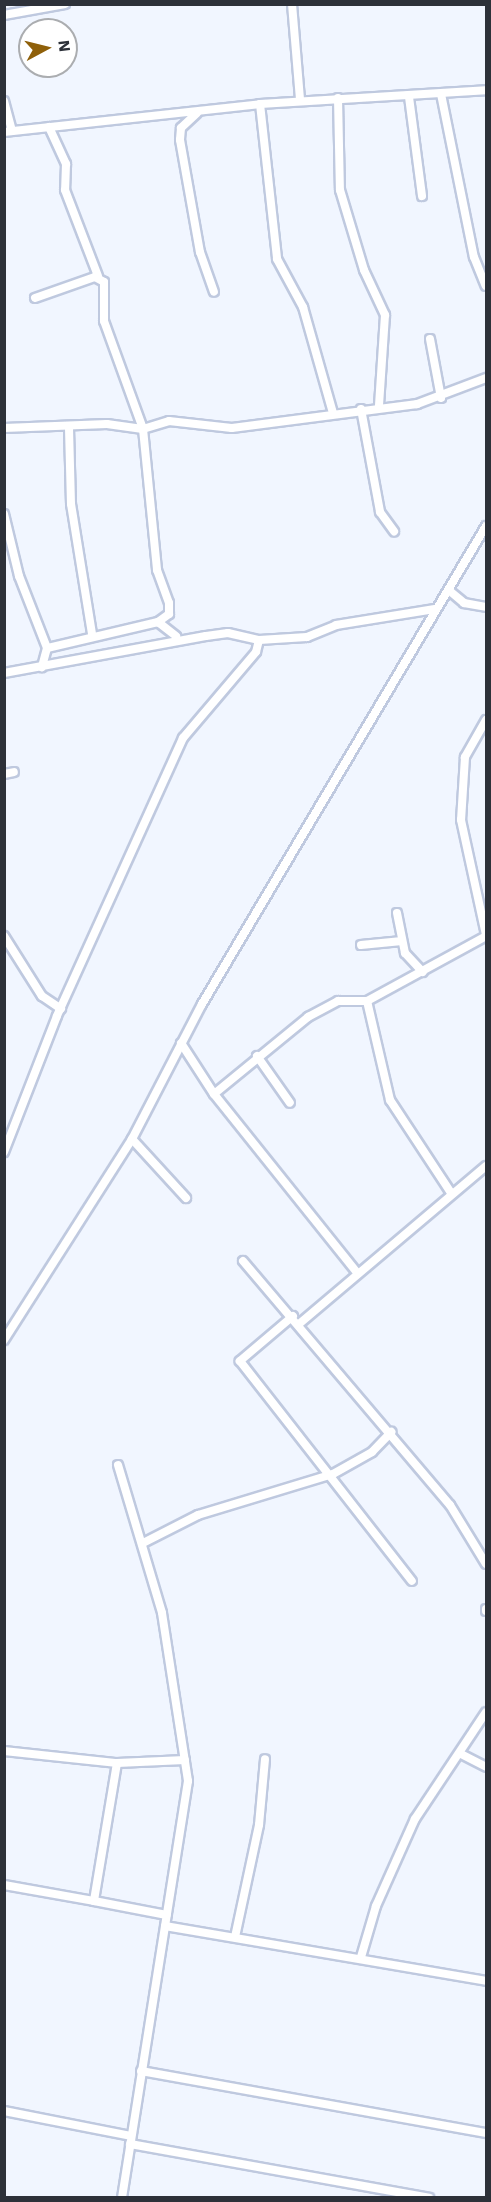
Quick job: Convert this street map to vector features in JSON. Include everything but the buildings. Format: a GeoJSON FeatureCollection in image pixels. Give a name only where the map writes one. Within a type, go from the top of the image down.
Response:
{"type":"FeatureCollection","features":[{"type":"Feature","properties":{"kind":"street"},"geometry":{"type":"LineString","coordinates":[[4,15],[65,4]]}},
{"type":"Feature","properties":{"kind":"street"},"geometry":{"type":"LineString","coordinates":[[292,4],[300,100]]}},
{"type":"Feature","properties":{"kind":"street"},"geometry":{"type":"LineString","coordinates":[[4,101],[8,131],[300,100],[409,97],[486,90]]}},
{"type":"Feature","properties":{"kind":"street"},"geometry":{"type":"LineString","coordinates":[[441,94],[472,246],[486,286]]}},
{"type":"Feature","properties":{"kind":"street"},"geometry":{"type":"LineString","coordinates":[[409,97],[422,196]]}},
{"type":"Feature","properties":{"kind":"street"},"geometry":{"type":"LineString","coordinates":[[338,98],[340,190],[364,270],[385,315],[379,406]]}},
{"type":"Feature","properties":{"kind":"street"},"geometry":{"type":"LineString","coordinates":[[260,104],[277,259],[303,307],[333,413]]}},
{"type":"Feature","properties":{"kind":"street"},"geometry":{"type":"LineString","coordinates":[[197,112],[181,128],[180,141],[200,252],[214,292]]}},
{"type":"Feature","properties":{"kind":"street"},"geometry":{"type":"LineString","coordinates":[[47,648],[92,634],[158,622],[169,614],[169,603],[157,570],[143,429],[109,336],[106,292],[65,190],[66,164],[49,127]]}},
{"type":"Feature","properties":{"kind":"street"},"geometry":{"type":"LineString","coordinates":[[35,298],[99,276]]}},
{"type":"Feature","properties":{"kind":"street"},"geometry":{"type":"LineString","coordinates":[[430,339],[441,398]]}},
{"type":"Feature","properties":{"kind":"street"},"geometry":{"type":"LineString","coordinates":[[4,428],[69,428],[107,424],[143,429],[169,421],[232,428],[441,398],[486,378]]}},
{"type":"Feature","properties":{"kind":"street"},"geometry":{"type":"LineString","coordinates":[[361,409],[380,512],[394,531]]}},
{"type":"Feature","properties":{"kind":"street"},"geometry":{"type":"LineString","coordinates":[[69,428],[71,504],[92,634]]}},
{"type":"Feature","properties":{"kind":"street"},"geometry":{"type":"LineString","coordinates":[[4,514],[19,576],[47,648],[42,668]]}},
{"type":"Feature","properties":{"kind":"street"},"geometry":{"type":"LineString","coordinates":[[4,1340],[132,1138],[181,1043],[435,609],[451,592],[486,526]]}},
{"type":"Feature","properties":{"kind":"street"},"geometry":{"type":"LineString","coordinates":[[451,592],[464,603],[486,607]]}},
{"type":"Feature","properties":{"kind":"street"},"geometry":{"type":"LineString","coordinates":[[4,673],[228,633],[259,640],[308,637],[336,625],[435,609]]}},
{"type":"Feature","properties":{"kind":"street"},"geometry":{"type":"LineString","coordinates":[[158,622],[176,636]]}},
{"type":"Feature","properties":{"kind":"street"},"geometry":{"type":"LineString","coordinates":[[4,1152],[61,1009],[183,738],[256,652],[259,640]]}},
{"type":"Feature","properties":{"kind":"street"},"geometry":{"type":"LineString","coordinates":[[214,1094],[257,1056],[338,1001],[367,1001],[423,972],[486,935],[460,820],[465,757],[486,720]]}},
{"type":"Feature","properties":{"kind":"street"},"geometry":{"type":"LineString","coordinates":[[397,913],[405,953],[423,972]]}},
{"type":"Feature","properties":{"kind":"street"},"geometry":{"type":"LineString","coordinates":[[4,936],[42,996],[61,1009]]}},
{"type":"Feature","properties":{"kind":"street"},"geometry":{"type":"LineString","coordinates":[[361,945],[402,941]]}},
{"type":"Feature","properties":{"kind":"street"},"geometry":{"type":"LineString","coordinates":[[367,1001],[390,1100],[451,1193]]}},
{"type":"Feature","properties":{"kind":"street"},"geometry":{"type":"LineString","coordinates":[[181,1043],[214,1094],[356,1271]]}},
{"type":"Feature","properties":{"kind":"street"},"geometry":{"type":"LineString","coordinates":[[257,1056],[290,1103]]}},
{"type":"Feature","properties":{"kind":"street"},"geometry":{"type":"LineString","coordinates":[[132,1138],[186,1198]]}},
{"type":"Feature","properties":{"kind":"street"},"geometry":{"type":"LineString","coordinates":[[412,1581],[240,1362],[296,1320],[486,1166]]}},
{"type":"Feature","properties":{"kind":"street"},"geometry":{"type":"LineString","coordinates":[[243,1262],[296,1320],[450,1505],[486,1564]]}},
{"type":"Feature","properties":{"kind":"street"},"geometry":{"type":"LineString","coordinates":[[143,1543],[198,1515],[328,1476],[372,1452],[391,1432]]}},
{"type":"Feature","properties":{"kind":"street"},"geometry":{"type":"LineString","coordinates":[[118,1465],[162,1613],[185,1760],[187,1803],[141,2071],[122,2198]]}},
{"type":"Feature","properties":{"kind":"street"},"geometry":{"type":"LineString","coordinates":[[361,1957],[376,1906],[415,1819],[461,1754],[486,1712]]}},
{"type":"Feature","properties":{"kind":"street"},"geometry":{"type":"LineString","coordinates":[[4,1751],[117,1763],[185,1760]]}},
{"type":"Feature","properties":{"kind":"street"},"geometry":{"type":"LineString","coordinates":[[461,1754],[486,1767]]}},
{"type":"Feature","properties":{"kind":"street"},"geometry":{"type":"LineString","coordinates":[[235,1936],[259,1825],[265,1759]]}},
{"type":"Feature","properties":{"kind":"street"},"geometry":{"type":"LineString","coordinates":[[94,1901],[117,1763]]}},
{"type":"Feature","properties":{"kind":"street"},"geometry":{"type":"LineString","coordinates":[[4,1885],[167,1915]]}},
{"type":"Feature","properties":{"kind":"street"},"geometry":{"type":"LineString","coordinates":[[165,1926],[361,1957],[486,1980]]}},
{"type":"Feature","properties":{"kind":"street"},"geometry":{"type":"LineString","coordinates":[[141,2071],[486,2133]]}},
{"type":"Feature","properties":{"kind":"street"},"geometry":{"type":"LineString","coordinates":[[4,2111],[131,2140],[429,2198]]}}]}
